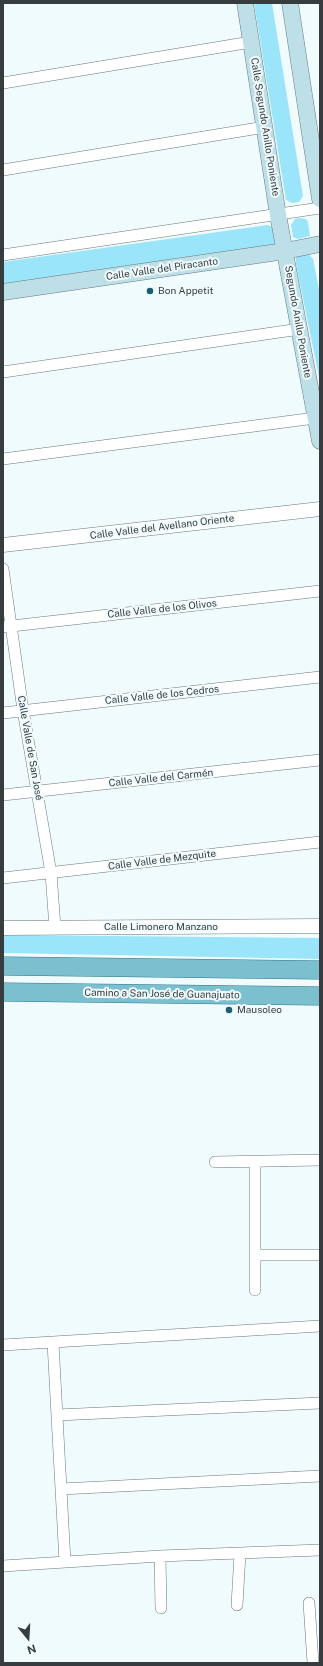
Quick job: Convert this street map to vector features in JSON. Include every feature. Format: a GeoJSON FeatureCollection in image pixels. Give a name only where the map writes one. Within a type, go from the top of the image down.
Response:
{"type":"FeatureCollection","features":[{"type":"Feature","properties":{"kind":"main road","name":"Calle Segundo Anillo Poniente"},"geometry":{"type":"LineString","coordinates":[[245,3],[285,251]]}},
{"type":"Feature","properties":{"kind":"main road"},"geometry":{"type":"LineString","coordinates":[[290,3],[320,199]]}},
{"type":"Feature","properties":{"kind":"main road","name":"Calle Valle del Piracanto"},"geometry":{"type":"LineString","coordinates":[[3,292],[285,251],[320,244]]}},
{"type":"Feature","properties":{"kind":"main road","name":"Segundo Anillo Poniente"},"geometry":{"type":"LineString","coordinates":[[285,251],[320,441]]}},
{"type":"Feature","properties":{"kind":"main road"},"geometry":{"type":"LineString","coordinates":[[3,966],[320,970]]}},
{"type":"Feature","properties":{"kind":"main road","name":"Camino a San José de Guanajuato"},"geometry":{"type":"LineString","coordinates":[[3,992],[320,996]]}},
{"type":"Feature","properties":{"kind":"street"},"geometry":{"type":"LineString","coordinates":[[3,82],[251,42]]}},
{"type":"Feature","properties":{"kind":"street"},"geometry":{"type":"LineString","coordinates":[[3,170],[264,126]]}},
{"type":"Feature","properties":{"kind":"street"},"geometry":{"type":"LineString","coordinates":[[3,255],[320,208]]}},
{"type":"Feature","properties":{"kind":"street"},"geometry":{"type":"LineString","coordinates":[[3,372],[300,329]]}},
{"type":"Feature","properties":{"kind":"street"},"geometry":{"type":"LineString","coordinates":[[3,459],[315,418]]}},
{"type":"Feature","properties":{"kind":"street","name":"Calle Valle del Avellano Oriente"},"geometry":{"type":"LineString","coordinates":[[3,545],[320,509]]}},
{"type":"Feature","properties":{"kind":"street","name":"Calle Valle de San José"},"geometry":{"type":"LineString","coordinates":[[3,569],[7,627],[38,791],[50,873],[55,928]]}},
{"type":"Feature","properties":{"kind":"street","name":"Calle Valle de los Olivos"},"geometry":{"type":"LineString","coordinates":[[7,627],[320,591]]}},
{"type":"Feature","properties":{"kind":"street","name":"Calle Valle de los Cedros"},"geometry":{"type":"LineString","coordinates":[[3,713],[320,677]]}},
{"type":"Feature","properties":{"kind":"street","name":"Calle Valle del Carmén"},"geometry":{"type":"LineString","coordinates":[[3,795],[320,760]]}},
{"type":"Feature","properties":{"kind":"street","name":"Calle Valle de Mezquite"},"geometry":{"type":"LineString","coordinates":[[3,878],[320,842]]}},
{"type":"Feature","properties":{"kind":"street","name":"Calle Limonero Manzano"},"geometry":{"type":"LineString","coordinates":[[3,928],[320,926]]}},
{"type":"Feature","properties":{"kind":"street"},"geometry":{"type":"LineString","coordinates":[[215,1162],[320,1160]]}},
{"type":"Feature","properties":{"kind":"street"},"geometry":{"type":"LineString","coordinates":[[255,1161],[255,1290]]}},
{"type":"Feature","properties":{"kind":"street"},"geometry":{"type":"LineString","coordinates":[[255,1255],[320,1255]]}},
{"type":"Feature","properties":{"kind":"street"},"geometry":{"type":"LineString","coordinates":[[3,1346],[320,1326]]}},
{"type":"Feature","properties":{"kind":"street"},"geometry":{"type":"LineString","coordinates":[[53,1343],[65,1562]]}},
{"type":"Feature","properties":{"kind":"street"},"geometry":{"type":"LineString","coordinates":[[57,1415],[320,1403]]}},
{"type":"Feature","properties":{"kind":"street"},"geometry":{"type":"LineString","coordinates":[[61,1489],[320,1476]]}},
{"type":"Feature","properties":{"kind":"street"},"geometry":{"type":"LineString","coordinates":[[3,1566],[160,1556],[320,1550]]}},
{"type":"Feature","properties":{"kind":"street"},"geometry":{"type":"LineString","coordinates":[[237,1605],[240,1554]]}},
{"type":"Feature","properties":{"kind":"street"},"geometry":{"type":"LineString","coordinates":[[160,1556],[161,1608]]}},
{"type":"Feature","properties":{"kind":"street"},"geometry":{"type":"LineString","coordinates":[[309,1603],[313,1663]]}},
{"type":"Feature","properties":{"kind":"shaded area"},"geometry":{"type":"Polygon","coordinates":[[[254,3],[272,3],[303,196],[299,202],[292,203],[286,200],[254,3]]]}},
{"type":"Feature","properties":{"kind":"shaded area"},"geometry":{"type":"Polygon","coordinates":[[[295,219],[306,219],[308,222],[310,236],[298,239],[293,237],[291,225],[295,219]]]}},
{"type":"Feature","properties":{"kind":"shaded area"},"geometry":{"type":"Polygon","coordinates":[[[268,225],[276,229],[278,243],[272,247],[193,256],[3,284],[3,262],[268,225]]]}},
{"type":"Feature","properties":{"kind":"shaded area"},"geometry":{"type":"Polygon","coordinates":[[[302,254],[309,254],[313,259],[320,294],[320,382],[296,264],[296,257],[302,254]]]}},
{"type":"Feature","properties":{"kind":"shaded area"},"geometry":{"type":"Polygon","coordinates":[[[3,935],[320,938],[320,959],[3,953],[3,935]]]}},
{"type":"Feature","properties":{"kind":"place","name":"Bon Appetit"},"geometry":{"type":"Point","coordinates":[150,291]}},
{"type":"Feature","properties":{"kind":"place","name":"Mausoleo"},"geometry":{"type":"Point","coordinates":[229,1010]}}]}
